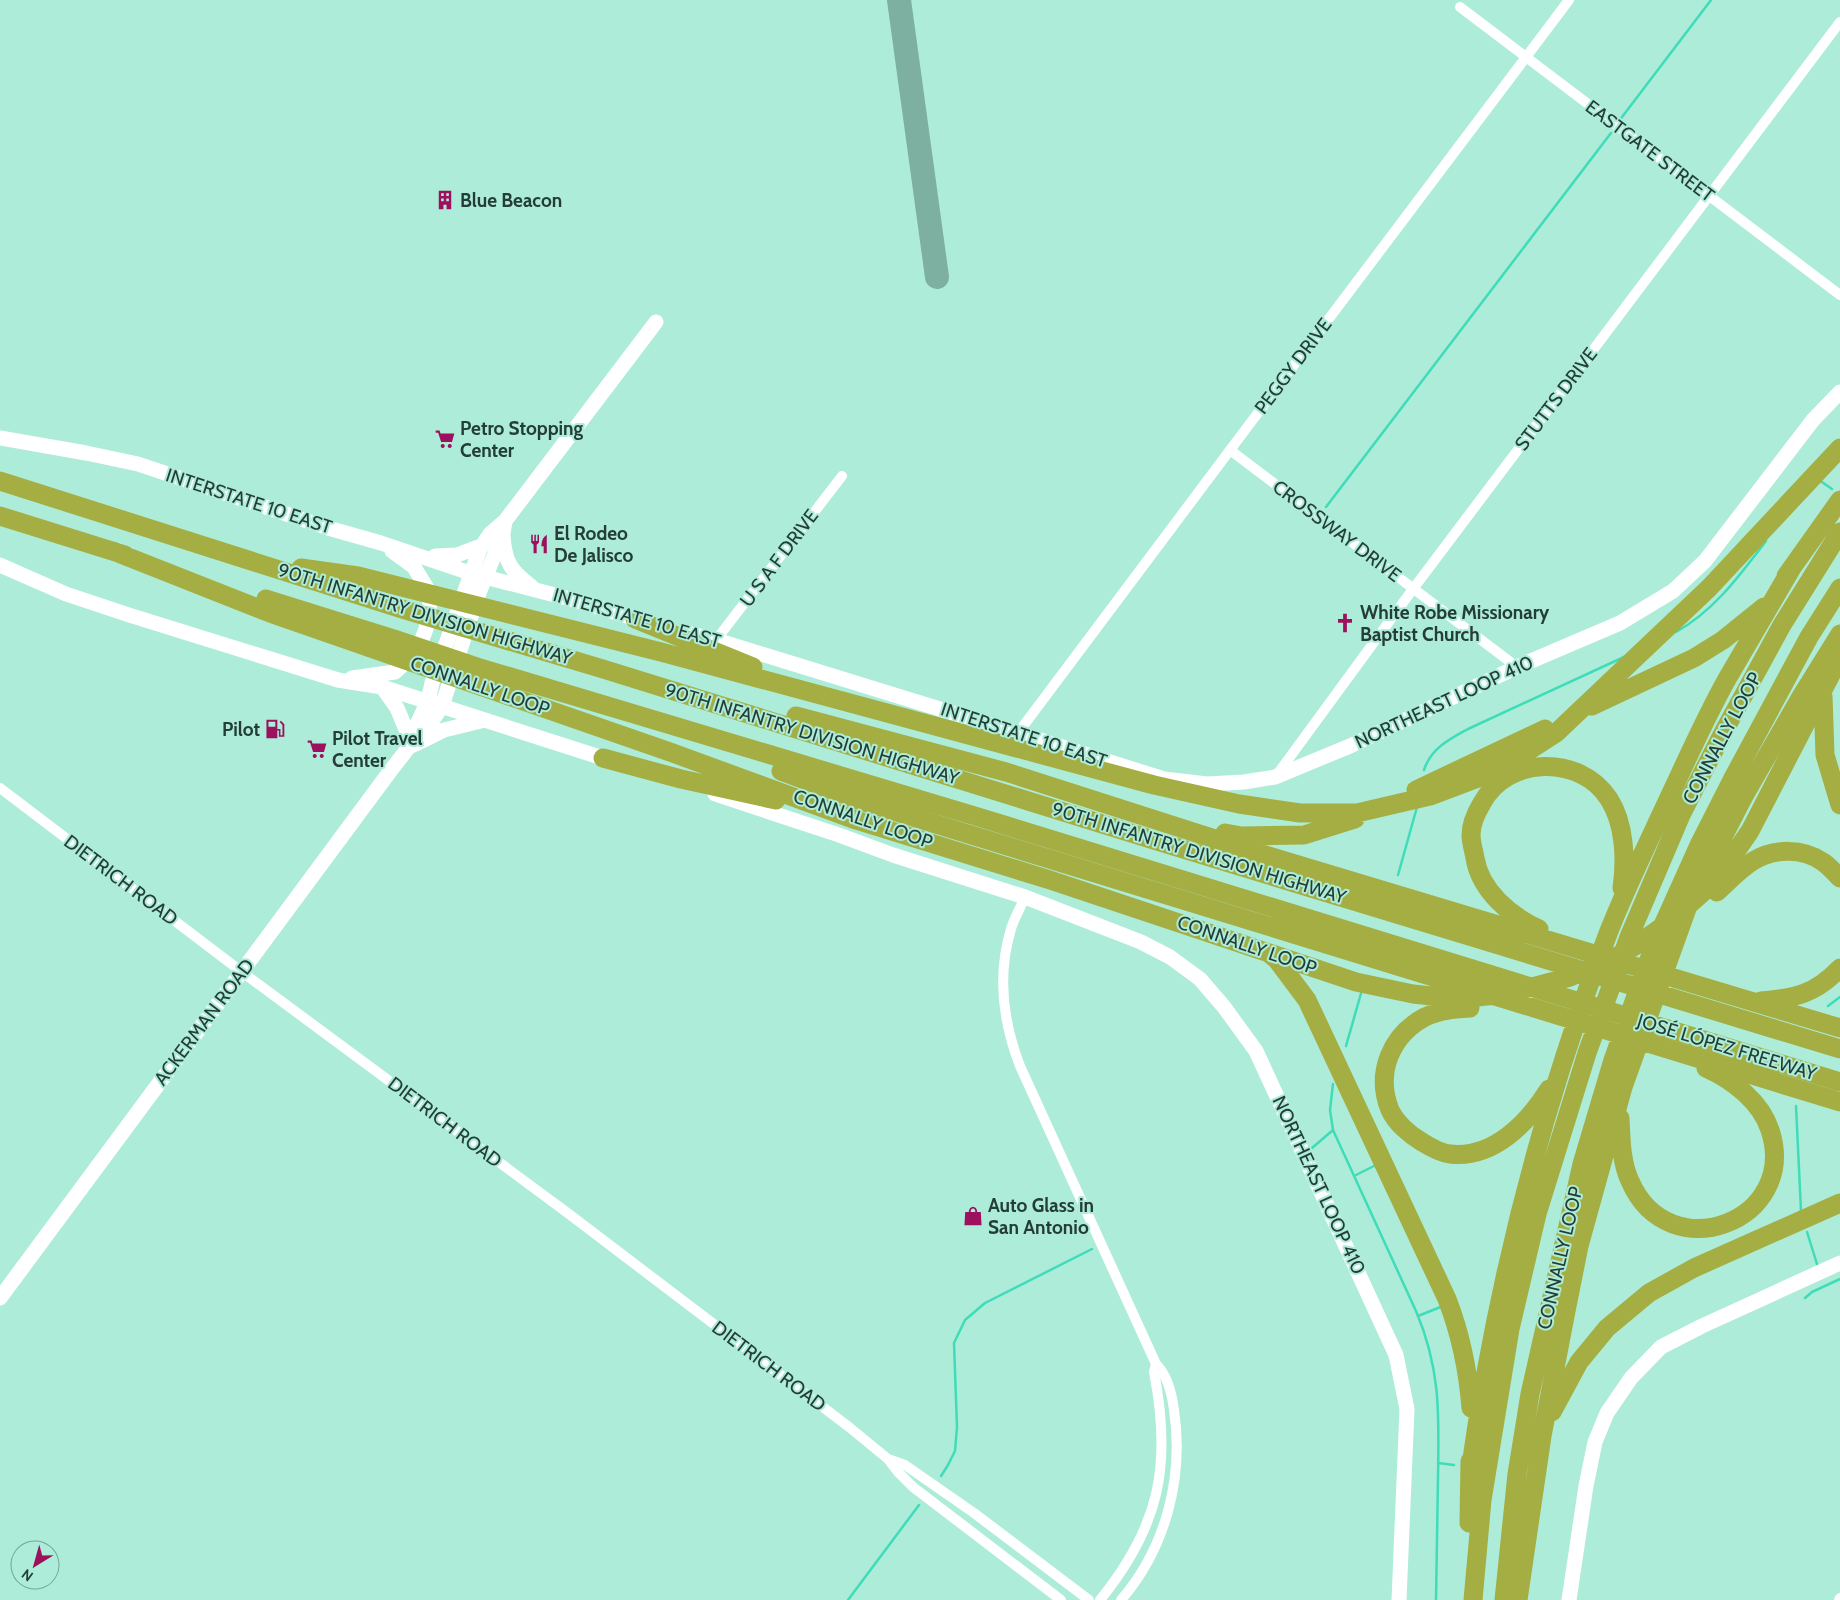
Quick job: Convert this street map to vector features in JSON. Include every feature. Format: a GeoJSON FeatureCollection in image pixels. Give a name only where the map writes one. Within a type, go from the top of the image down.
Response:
{"type":"FeatureCollection","features":[{"type":"Feature","properties":{"kind":"highway"},"geometry":{"type":"LineString","coordinates":[[250,560],[358,576],[404,587],[661,652],[1154,785],[1239,804],[1300,813],[1357,812],[1430,796],[1499,770],[1556,733],[1709,588],[1840,448]]}},
{"type":"Feature","properties":{"kind":"highway","name":"90TH INFANTRY DIVISION HIGHWAY"},"geometry":{"type":"LineString","coordinates":[[0,481],[402,609],[603,669],[1160,842],[1626,982]]}},
{"type":"Feature","properties":{"kind":"highway"},"geometry":{"type":"LineString","coordinates":[[1134,812],[1242,836],[1304,834],[1354,819],[1694,658],[1724,640],[1769,602],[1840,500]]}},
{"type":"Feature","properties":{"kind":"highway","name":"90TH INFANTRY DIVISION HIGHWAY"},"geometry":{"type":"LineString","coordinates":[[1,516],[394,639],[477,667],[985,819],[1614,1013]]}},
{"type":"Feature","properties":{"kind":"highway","name":"CONNALLY LOOP"},"geometry":{"type":"LineString","coordinates":[[1473,1600],[1482,1500],[1510,1329],[1538,1214],[1586,1053],[1629,937],[1682,815],[1724,731],[1782,625],[1840,532]]}},
{"type":"Feature","properties":{"kind":"highway","name":"CONNALLY LOOP"},"geometry":{"type":"LineString","coordinates":[[114,551],[270,613],[856,820],[1050,880],[1356,982],[1406,993],[1441,997],[1468,998],[1505,994],[1570,978],[1609,961],[1635,946],[1673,919],[1708,888],[1719,876],[1750,831],[1839,643]]}},
{"type":"Feature","properties":{"kind":"highway"},"geometry":{"type":"LineString","coordinates":[[1470,1472],[1482,1388],[1501,1294],[1536,1148],[1609,930],[1699,732],[1726,680],[1793,566]]}},
{"type":"Feature","properties":{"kind":"highway","name":"CONNALLY LOOP"},"geometry":{"type":"LineString","coordinates":[[1504,1600],[1517,1474],[1530,1394],[1582,1164],[1613,1060],[1663,948],[1700,843],[1808,637],[1840,588]]}},
{"type":"Feature","properties":{"kind":"highway"},"geometry":{"type":"LineString","coordinates":[[635,619],[1006,772]]}},
{"type":"Feature","properties":{"kind":"highway"},"geometry":{"type":"LineString","coordinates":[[1839,643],[1822,697],[1825,755],[1840,805]]}},
{"type":"Feature","properties":{"kind":"highway"},"geometry":{"type":"LineString","coordinates":[[1518,1600],[1542,1436],[1579,1246],[1663,948],[1689,903],[1744,796],[1802,695],[1839,643]]}},
{"type":"Feature","properties":{"kind":"highway"},"geometry":{"type":"LineString","coordinates":[[603,669],[864,733],[1006,772],[1262,854],[1840,1028]]}},
{"type":"Feature","properties":{"kind":"highway"},"geometry":{"type":"LineString","coordinates":[[578,698],[864,802],[1840,1102]]}},
{"type":"Feature","properties":{"kind":"highway"},"geometry":{"type":"LineString","coordinates":[[603,758],[681,779],[955,840],[1012,848]]}},
{"type":"Feature","properties":{"kind":"highway"},"geometry":{"type":"LineString","coordinates":[[1585,950],[1526,923],[1496,899],[1487,886],[1476,863],[1471,836],[1476,814],[1490,791],[1511,774],[1537,766],[1575,772],[1588,778],[1600,788],[1616,812],[1625,852],[1619,908]]}},
{"type":"Feature","properties":{"kind":"highway"},"geometry":{"type":"LineString","coordinates":[[1663,948],[1714,894],[1753,861],[1774,853],[1789,851],[1804,853],[1824,862],[1840,878]]}},
{"type":"Feature","properties":{"kind":"highway"},"geometry":{"type":"LineString","coordinates":[[1189,902],[1215,914],[1277,960],[1307,1000],[1447,1299],[1463,1346],[1471,1408],[1467,1600]]}},
{"type":"Feature","properties":{"kind":"highway"},"geometry":{"type":"LineString","coordinates":[[1755,1002],[1806,994],[1828,980],[1840,968]]}},
{"type":"Feature","properties":{"kind":"highway","name":"JOSÉ LÓPEZ FREEWAY"},"geometry":{"type":"LineString","coordinates":[[1626,982],[1840,1049]]}},
{"type":"Feature","properties":{"kind":"highway"},"geometry":{"type":"LineString","coordinates":[[1553,1014],[1487,1008],[1450,1009],[1427,1016],[1411,1026],[1389,1053],[1384,1079],[1386,1097],[1391,1112],[1413,1137],[1448,1154],[1482,1151],[1503,1140],[1523,1123],[1539,1104],[1561,1069]]}},
{"type":"Feature","properties":{"kind":"highway","name":"JOSÉ LÓPEZ FREEWAY"},"geometry":{"type":"LineString","coordinates":[[1614,1013],[1840,1082]]}},
{"type":"Feature","properties":{"kind":"highway"},"geometry":{"type":"LineString","coordinates":[[1623,1087],[1620,1107],[1623,1156],[1630,1182],[1648,1208],[1662,1218],[1680,1226],[1696,1230],[1713,1228],[1729,1223],[1748,1211],[1760,1199],[1767,1187],[1776,1159],[1773,1139],[1767,1121],[1757,1106],[1741,1090],[1712,1071],[1660,1047]]}},
{"type":"Feature","properties":{"kind":"highway"},"geometry":{"type":"LineString","coordinates":[[1542,1436],[1557,1401],[1579,1362],[1607,1328],[1649,1293],[1694,1268],[1840,1203]]}},
{"type":"Feature","properties":{"kind":"main road","name":"ACKERMAN ROAD"},"geometry":{"type":"LineString","coordinates":[[0,1298],[412,743],[435,704],[478,575],[504,528],[656,322]]}},
{"type":"Feature","properties":{"kind":"main road","name":"NORTHEAST LOOP 410"},"geometry":{"type":"LineString","coordinates":[[1275,777],[1350,746],[1516,667],[1620,623],[1673,591],[1705,561],[1813,420],[1840,392]]}},
{"type":"Feature","properties":{"kind":"main road","name":"INTERSTATE 10 EAST"},"geometry":{"type":"LineString","coordinates":[[0,438],[138,464],[328,528],[417,554],[478,575],[716,640],[1018,732],[1164,780],[1208,784],[1244,782],[1275,777]]}},
{"type":"Feature","properties":{"kind":"main road","name":"ACKERMAN ROAD"},"geometry":{"type":"LineString","coordinates":[[478,575],[482,546],[490,534],[504,528]]}},
{"type":"Feature","properties":{"kind":"main road"},"geometry":{"type":"LineString","coordinates":[[504,528],[504,551],[507,563],[516,574],[535,590]]}},
{"type":"Feature","properties":{"kind":"main road"},"geometry":{"type":"LineString","coordinates":[[338,680],[395,672],[417,652],[426,629],[431,595],[414,567],[381,543]]}},
{"type":"Feature","properties":{"kind":"main road"},"geometry":{"type":"LineString","coordinates":[[417,554],[452,556],[469,552],[482,546]]}},
{"type":"Feature","properties":{"kind":"main road"},"geometry":{"type":"LineString","coordinates":[[0,565],[66,594],[338,680],[382,687],[840,835],[893,855],[1025,897]]}},
{"type":"Feature","properties":{"kind":"main road"},"geometry":{"type":"LineString","coordinates":[[382,687],[397,708],[412,743],[444,730],[485,720]]}},
{"type":"Feature","properties":{"kind":"main road","name":"NORTHEAST LOOP 410"},"geometry":{"type":"LineString","coordinates":[[1025,897],[1141,942],[1170,957],[1200,980],[1224,1007],[1256,1051],[1396,1355],[1407,1409],[1399,1600]]}},
{"type":"Feature","properties":{"kind":"main road"},"geometry":{"type":"LineString","coordinates":[[1569,1600],[1586,1486],[1595,1442],[1607,1413],[1631,1378],[1661,1347],[1702,1326],[1840,1263]]}},
{"type":"Feature","properties":{"kind":"street","name":"PEGGY DRIVE"},"geometry":{"type":"LineString","coordinates":[[1018,732],[1569,0]]}},
{"type":"Feature","properties":{"kind":"street","name":"EASTGATE STREET"},"geometry":{"type":"LineString","coordinates":[[1460,7],[1840,296]]}},
{"type":"Feature","properties":{"kind":"street","name":"STUTTS DRIVE"},"geometry":{"type":"LineString","coordinates":[[1275,777],[1413,589],[1840,22]]}},
{"type":"Feature","properties":{"kind":"street","name":"CROSSWAY DRIVE"},"geometry":{"type":"LineString","coordinates":[[1230,450],[1516,667]]}},
{"type":"Feature","properties":{"kind":"street","name":"U S A F DRIVE"},"geometry":{"type":"LineString","coordinates":[[716,640],[842,476]]}},
{"type":"Feature","properties":{"kind":"street","name":"DIETRICH ROAD"},"geometry":{"type":"LineString","coordinates":[[0,788],[242,972],[569,1214],[849,1427],[888,1460],[914,1487],[1061,1600]]}},
{"type":"Feature","properties":{"kind":"street"},"geometry":{"type":"LineString","coordinates":[[1025,897],[1011,928],[1006,951],[1003,1003],[1008,1032],[1020,1066],[1156,1364],[1164,1372],[1173,1403],[1176,1427],[1176,1468],[1169,1508],[1159,1538],[1143,1568],[1121,1600]]}},
{"type":"Feature","properties":{"kind":"street"},"geometry":{"type":"LineString","coordinates":[[1100,1600],[1119,1577],[1140,1540],[1151,1516],[1159,1486],[1163,1438],[1154,1372],[1156,1364]]}},
{"type":"Feature","properties":{"kind":"street","name":"DIETRICH ROAD"},"geometry":{"type":"LineString","coordinates":[[888,1460],[905,1465],[966,1507],[1089,1600]]}},
{"type":"Feature","properties":{"kind":"waterway"},"geometry":{"type":"LineString","coordinates":[[1619,121],[1711,0]]}},
{"type":"Feature","properties":{"kind":"waterway"},"geometry":{"type":"LineString","coordinates":[[1326,507],[1611,133]]}},
{"type":"Feature","properties":{"kind":"waterway"},"geometry":{"type":"LineString","coordinates":[[1819,480],[1832,489]]}},
{"type":"Feature","properties":{"kind":"waterway"},"geometry":{"type":"LineString","coordinates":[[1676,632],[1702,614],[1726,591],[1766,541]]}},
{"type":"Feature","properties":{"kind":"waterway"},"geometry":{"type":"LineString","coordinates":[[1424,770],[1427,762],[1436,750],[1468,729],[1624,657]]}},
{"type":"Feature","properties":{"kind":"waterway"},"geometry":{"type":"LineString","coordinates":[[1398,875],[1417,807]]}},
{"type":"Feature","properties":{"kind":"waterway"},"geometry":{"type":"LineString","coordinates":[[1346,1046],[1362,990]]}},
{"type":"Feature","properties":{"kind":"waterway"},"geometry":{"type":"LineString","coordinates":[[1828,1006],[1840,997]]}},
{"type":"Feature","properties":{"kind":"waterway"},"geometry":{"type":"LineString","coordinates":[[1333,1084],[1330,1110],[1333,1130],[1416,1311],[1430,1353],[1434,1373],[1439,1434],[1436,1600]]}},
{"type":"Feature","properties":{"kind":"waterway"},"geometry":{"type":"LineString","coordinates":[[1796,1106],[1801,1211]]}},
{"type":"Feature","properties":{"kind":"waterway"},"geometry":{"type":"LineString","coordinates":[[1312,1148],[1333,1130]]}},
{"type":"Feature","properties":{"kind":"waterway"},"geometry":{"type":"LineString","coordinates":[[1354,1176],[1376,1165]]}},
{"type":"Feature","properties":{"kind":"waterway"},"geometry":{"type":"LineString","coordinates":[[1807,1232],[1817,1264]]}},
{"type":"Feature","properties":{"kind":"waterway"},"geometry":{"type":"LineString","coordinates":[[941,1476],[955,1451],[957,1427],[954,1343],[965,1320],[985,1303],[1092,1249]]}},
{"type":"Feature","properties":{"kind":"waterway"},"geometry":{"type":"LineString","coordinates":[[1805,1298],[1812,1292],[1840,1279]]}},
{"type":"Feature","properties":{"kind":"waterway"},"geometry":{"type":"LineString","coordinates":[[1418,1316],[1443,1306]]}},
{"type":"Feature","properties":{"kind":"waterway"},"geometry":{"type":"LineString","coordinates":[[1438,1463],[1454,1465]]}},
{"type":"Feature","properties":{"kind":"waterway"},"geometry":{"type":"LineString","coordinates":[[848,1600],[919,1505]]}},
{"type":"Feature","properties":{"kind":"taxiway"},"geometry":{"type":"LineString","coordinates":[[899,0],[937,277]]}},
{"type":"Feature","properties":{"kind":"place","name":"Blue Beacon"},"geometry":{"type":"Point","coordinates":[445,200]}},
{"type":"Feature","properties":{"kind":"place","name":"Petro Stopping Center"},"geometry":{"type":"Point","coordinates":[445,439]}},
{"type":"Feature","properties":{"kind":"place","name":"El Rodeo De Jalisco"},"geometry":{"type":"Point","coordinates":[539,544]}},
{"type":"Feature","properties":{"kind":"place","name":"White Robe Missionary Baptist Church"},"geometry":{"type":"Point","coordinates":[1345,623]}},
{"type":"Feature","properties":{"kind":"place","name":"Pilot"},"geometry":{"type":"Point","coordinates":[275,729]}},
{"type":"Feature","properties":{"kind":"place","name":"Pilot Travel Center"},"geometry":{"type":"Point","coordinates":[317,749]}},
{"type":"Feature","properties":{"kind":"place","name":"Auto Glass in San Antonio"},"geometry":{"type":"Point","coordinates":[973,1216]}}]}
